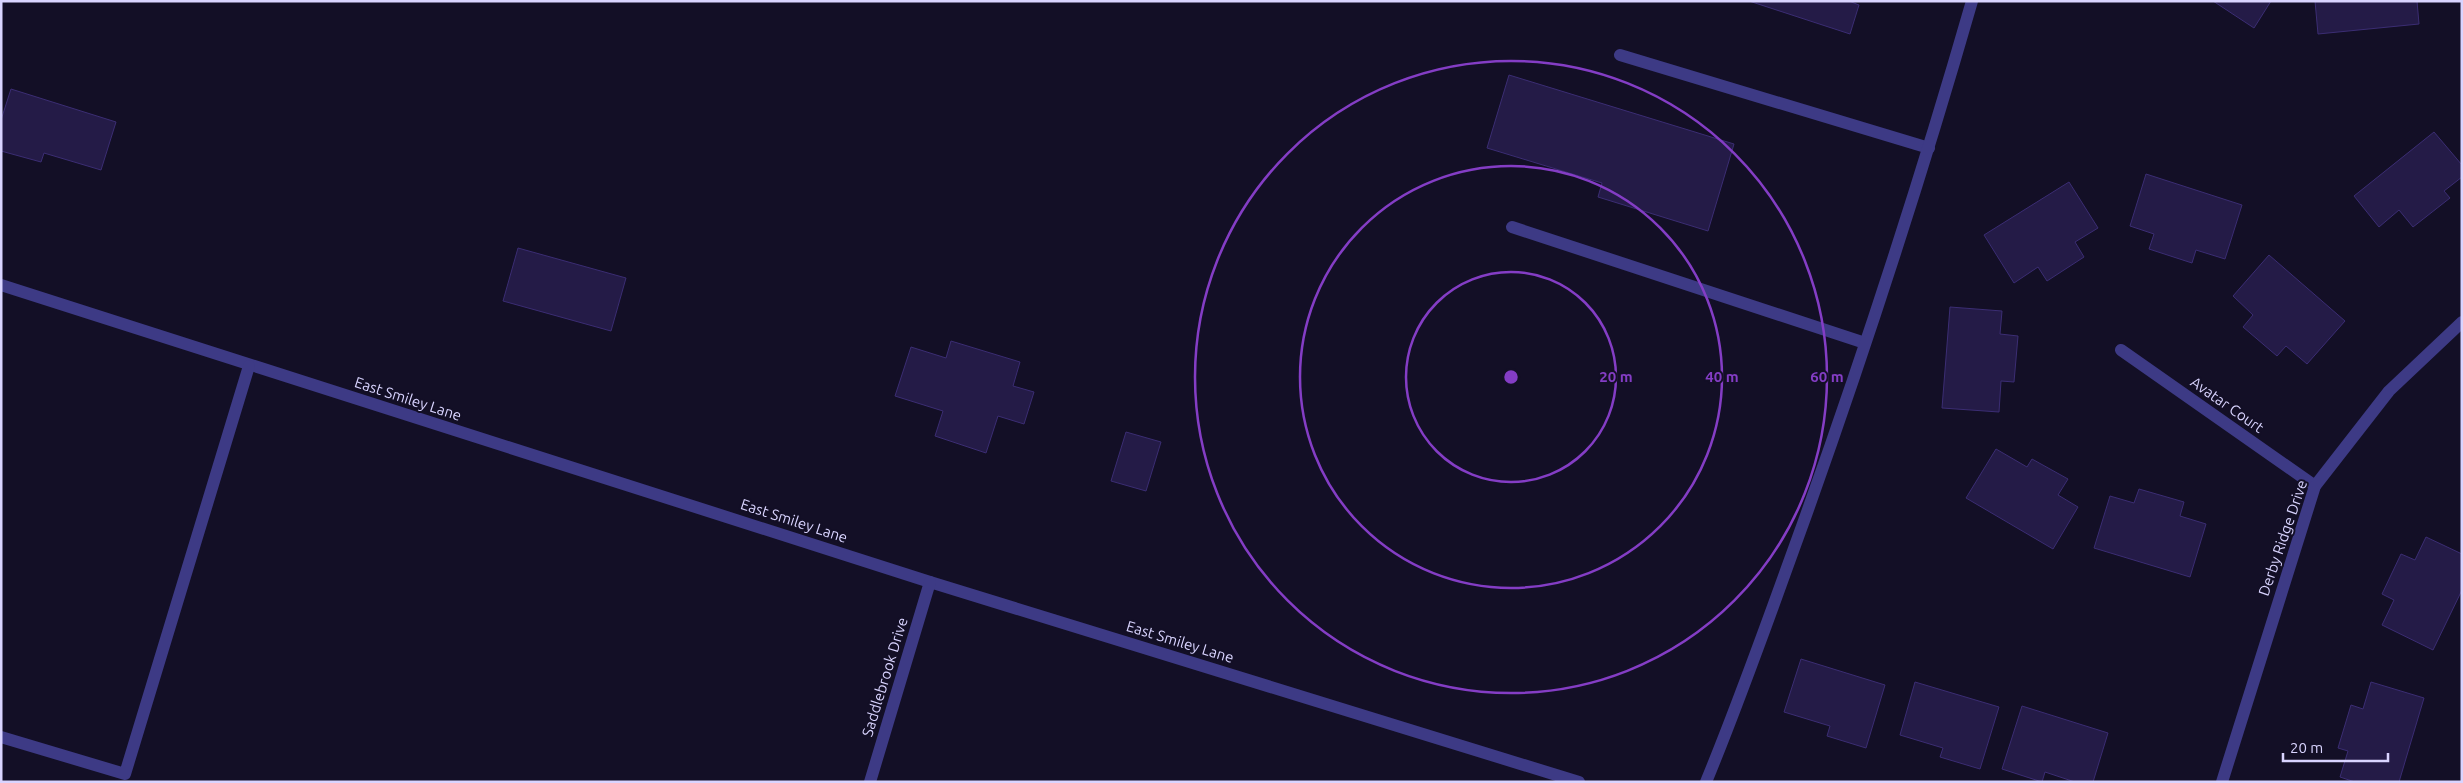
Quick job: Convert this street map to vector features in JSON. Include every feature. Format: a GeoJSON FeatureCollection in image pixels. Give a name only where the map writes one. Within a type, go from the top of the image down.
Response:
{"type":"FeatureCollection","features":[{"type":"Feature","properties":{"kind":"street"},"geometry":{"type":"LineString","coordinates":[[1706,782],[1740,698],[1866,343],[1929,148],[1972,1]]}},
{"type":"Feature","properties":{"kind":"street"},"geometry":{"type":"LineString","coordinates":[[1620,55],[1929,148]]}},
{"type":"Feature","properties":{"kind":"street"},"geometry":{"type":"LineString","coordinates":[[1512,226],[1866,343]]}},
{"type":"Feature","properties":{"kind":"street","name":"East Smiley Lane"},"geometry":{"type":"LineString","coordinates":[[1,285],[249,366],[930,582],[1578,782]]}},
{"type":"Feature","properties":{"kind":"street","name":"Derby Ridge Drive"},"geometry":{"type":"LineString","coordinates":[[2222,782],[2315,486],[2389,391],[2462,322]]}},
{"type":"Feature","properties":{"kind":"street","name":"Avatar Court"},"geometry":{"type":"LineString","coordinates":[[2121,350],[2315,486]]}},
{"type":"Feature","properties":{"kind":"street"},"geometry":{"type":"LineString","coordinates":[[1,737],[125,774],[249,366]]}},
{"type":"Feature","properties":{"kind":"street","name":"Saddlebrook Drive"},"geometry":{"type":"LineString","coordinates":[[870,782],[930,582]]}},
{"type":"Feature","properties":{"kind":"building"},"geometry":{"type":"Polygon","coordinates":[[[1749,1],[1849,1],[1859,5],[1850,34],[1749,1]]]}},
{"type":"Feature","properties":{"kind":"building"},"geometry":{"type":"Polygon","coordinates":[[[2213,1],[2271,1],[2254,28],[2213,1]]]}},
{"type":"Feature","properties":{"kind":"building"},"geometry":{"type":"Polygon","coordinates":[[[2315,1],[2417,1],[2419,24],[2318,34],[2315,1]]]}},
{"type":"Feature","properties":{"kind":"building"},"geometry":{"type":"Polygon","coordinates":[[[1509,75],[1734,144],[1708,231],[1598,197],[1602,183],[1487,148],[1509,75]]]}},
{"type":"Feature","properties":{"kind":"building"},"geometry":{"type":"Polygon","coordinates":[[[11,89],[116,122],[101,170],[44,153],[41,162],[1,151],[1,120],[11,89]]]}},
{"type":"Feature","properties":{"kind":"building"},"geometry":{"type":"Polygon","coordinates":[[[2434,132],[2462,165],[2462,177],[2444,191],[2450,198],[2413,227],[2399,210],[2379,227],[2354,196],[2434,132]]]}},
{"type":"Feature","properties":{"kind":"building"},"geometry":{"type":"Polygon","coordinates":[[[2146,174],[2242,205],[2225,259],[2196,250],[2192,263],[2149,249],[2154,234],[2130,226],[2146,174]]]}},
{"type":"Feature","properties":{"kind":"building"},"geometry":{"type":"Polygon","coordinates":[[[2069,182],[2098,228],[2075,242],[2084,257],[2047,281],[2038,267],[2014,283],[1984,235],[2069,182]]]}},
{"type":"Feature","properties":{"kind":"building"},"geometry":{"type":"Polygon","coordinates":[[[518,248],[626,278],[611,331],[503,301],[518,248]]]}},
{"type":"Feature","properties":{"kind":"building"},"geometry":{"type":"Polygon","coordinates":[[[2269,255],[2345,321],[2307,364],[2286,346],[2277,356],[2243,327],[2253,315],[2233,296],[2269,255]]]}},
{"type":"Feature","properties":{"kind":"building"},"geometry":{"type":"Polygon","coordinates":[[[1950,307],[2002,311],[2000,334],[2018,336],[2014,382],[2001,381],[1999,412],[1942,408],[1950,307]]]}},
{"type":"Feature","properties":{"kind":"building"},"geometry":{"type":"Polygon","coordinates":[[[951,341],[1020,362],[1013,386],[1034,392],[1024,424],[998,416],[986,453],[935,436],[943,411],[895,396],[911,347],[946,358],[951,341]]]}},
{"type":"Feature","properties":{"kind":"building"},"geometry":{"type":"Polygon","coordinates":[[[1126,432],[1161,442],[1146,491],[1111,481],[1126,432]]]}},
{"type":"Feature","properties":{"kind":"building"},"geometry":{"type":"Polygon","coordinates":[[[1996,449],[2027,467],[2032,459],[2068,479],[2058,495],[2078,507],[2053,549],[1966,498],[1996,449]]]}},
{"type":"Feature","properties":{"kind":"building"},"geometry":{"type":"Polygon","coordinates":[[[2139,489],[2184,502],[2180,516],[2206,524],[2190,577],[2094,548],[2110,496],[2134,503],[2139,489]]]}},
{"type":"Feature","properties":{"kind":"building"},"geometry":{"type":"Polygon","coordinates":[[[2426,537],[2462,554],[2462,590],[2433,650],[2382,625],[2394,600],[2382,594],[2401,554],[2415,560],[2426,537]]]}},
{"type":"Feature","properties":{"kind":"building"},"geometry":{"type":"Polygon","coordinates":[[[1801,659],[1885,685],[1866,748],[1827,736],[1830,726],[1784,712],[1801,659]]]}},
{"type":"Feature","properties":{"kind":"building"},"geometry":{"type":"Polygon","coordinates":[[[1915,682],[1999,707],[1980,769],[1940,757],[1943,748],[1900,735],[1915,682]]]}},
{"type":"Feature","properties":{"kind":"building"},"geometry":{"type":"Polygon","coordinates":[[[2371,682],[2424,698],[2399,782],[2355,782],[2340,777],[2348,751],[2338,748],[2351,705],[2363,709],[2371,682]]]}},
{"type":"Feature","properties":{"kind":"building"},"geometry":{"type":"Polygon","coordinates":[[[2022,706],[2108,733],[2093,782],[2075,782],[2045,772],[2042,782],[2002,769],[2022,706]]]}}]}
